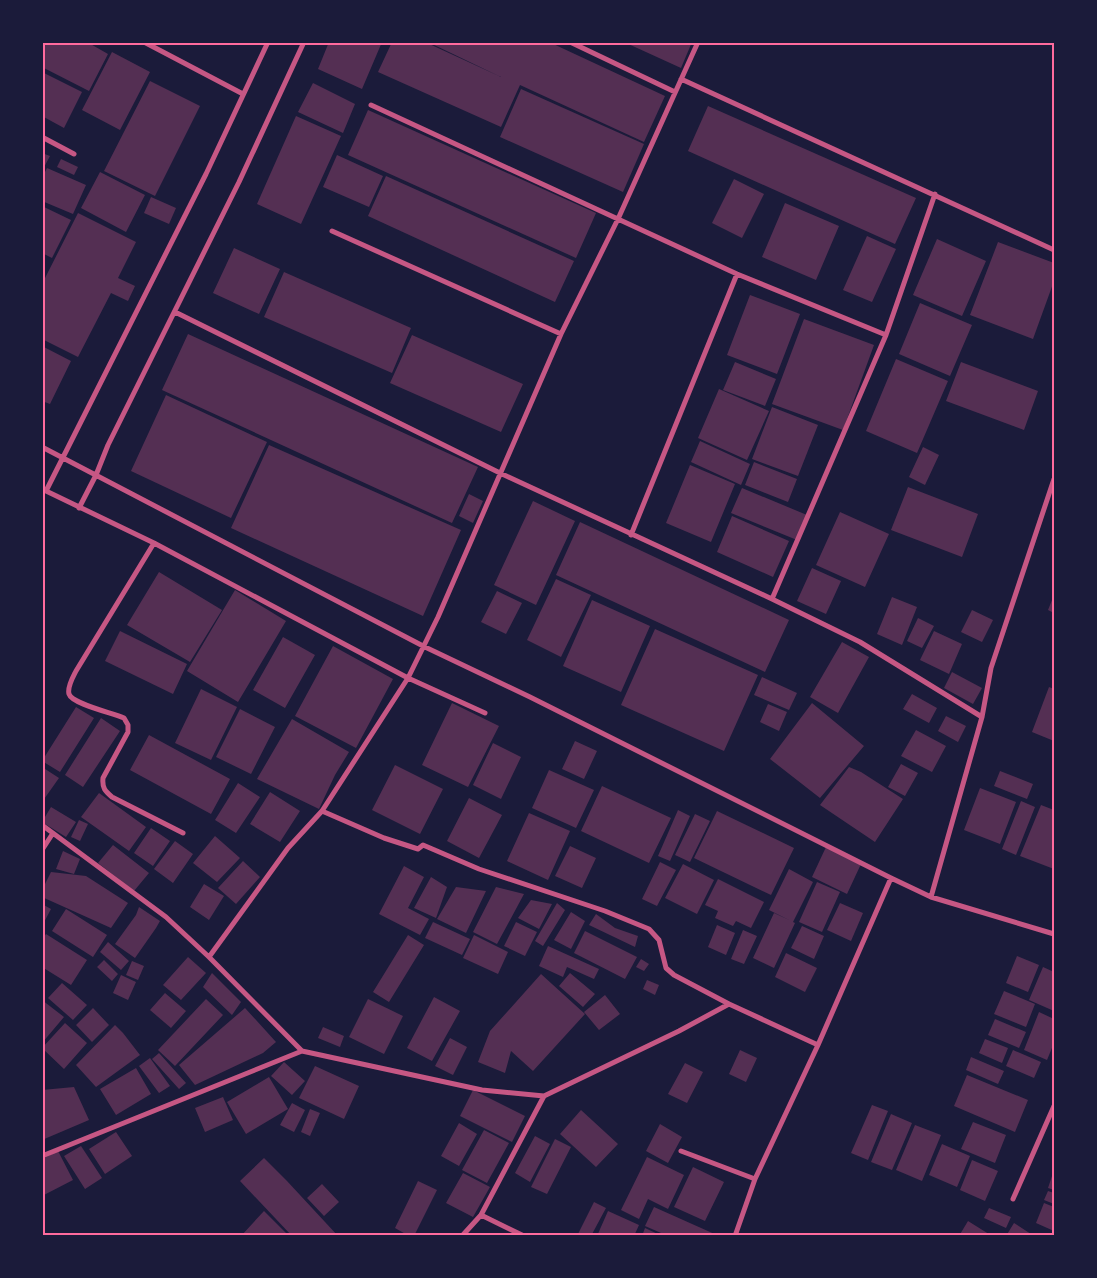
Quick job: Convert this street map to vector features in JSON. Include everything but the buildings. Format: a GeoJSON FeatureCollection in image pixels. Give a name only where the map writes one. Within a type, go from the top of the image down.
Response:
{"type":"FeatureCollection","features":[{"type":"Feature","properties":{"kind":"street"},"geometry":{"type":"LineString","coordinates":[[144,42],[243,94]]}},
{"type":"Feature","properties":{"kind":"street"},"geometry":{"type":"LineString","coordinates":[[268,42],[206,174],[44,490],[154,544],[408,678],[485,713]]}},
{"type":"Feature","properties":{"kind":"street"},"geometry":{"type":"LineString","coordinates":[[79,508],[304,42]]}},
{"type":"Feature","properties":{"kind":"street"},"geometry":{"type":"LineString","coordinates":[[570,42],[675,92]]}},
{"type":"Feature","properties":{"kind":"street"},"geometry":{"type":"LineString","coordinates":[[209,957],[288,848],[322,811],[408,678],[425,647],[561,334],[618,219],[698,42]]}},
{"type":"Feature","properties":{"kind":"street"},"geometry":{"type":"LineString","coordinates":[[681,79],[1054,250]]}},
{"type":"Feature","properties":{"kind":"street"},"geometry":{"type":"LineString","coordinates":[[371,105],[738,274],[886,335]]}},
{"type":"Feature","properties":{"kind":"street"},"geometry":{"type":"LineString","coordinates":[[42,137],[74,154]]}},
{"type":"Feature","properties":{"kind":"street"},"geometry":{"type":"LineString","coordinates":[[772,599],[886,335],[935,194]]}},
{"type":"Feature","properties":{"kind":"street"},"geometry":{"type":"LineString","coordinates":[[332,231],[561,334]]}},
{"type":"Feature","properties":{"kind":"street"},"geometry":{"type":"LineString","coordinates":[[631,535],[738,274]]}},
{"type":"Feature","properties":{"kind":"street"},"geometry":{"type":"LineString","coordinates":[[175,312],[500,473],[772,599],[860,642],[982,717]]}},
{"type":"Feature","properties":{"kind":"street"},"geometry":{"type":"LineString","coordinates":[[42,447],[425,647],[548,706],[891,878],[932,897],[1054,934]]}},
{"type":"Feature","properties":{"kind":"street"},"geometry":{"type":"LineString","coordinates":[[932,897],[982,717],[991,668],[1054,478]]}},
{"type":"Feature","properties":{"kind":"street"},"geometry":{"type":"LineString","coordinates":[[154,544],[76,671],[68,694],[79,703],[124,718],[128,725],[128,732],[102,778],[102,785],[105,790],[112,797],[183,833]]}},
{"type":"Feature","properties":{"kind":"street"},"geometry":{"type":"LineString","coordinates":[[322,811],[384,838],[418,849],[422,845],[478,869],[605,911],[649,929],[660,940],[666,968],[674,976],[818,1045]]}},
{"type":"Feature","properties":{"kind":"street"},"geometry":{"type":"LineString","coordinates":[[42,825],[166,917],[209,957],[302,1051],[482,1090],[544,1096],[679,1031],[729,1004]]}},
{"type":"Feature","properties":{"kind":"street"},"geometry":{"type":"LineString","coordinates":[[42,850],[53,833]]}},
{"type":"Feature","properties":{"kind":"street"},"geometry":{"type":"LineString","coordinates":[[735,1236],[755,1179],[818,1045],[891,878]]}},
{"type":"Feature","properties":{"kind":"street"},"geometry":{"type":"LineString","coordinates":[[42,1156],[302,1051]]}},
{"type":"Feature","properties":{"kind":"street"},"geometry":{"type":"LineString","coordinates":[[462,1236],[482,1215],[544,1096]]}},
{"type":"Feature","properties":{"kind":"street"},"geometry":{"type":"LineString","coordinates":[[1013,1199],[1054,1106]]}},
{"type":"Feature","properties":{"kind":"street"},"geometry":{"type":"LineString","coordinates":[[681,1151],[755,1179]]}},
{"type":"Feature","properties":{"kind":"street"},"geometry":{"type":"LineString","coordinates":[[482,1215],[524,1236]]}}]}
